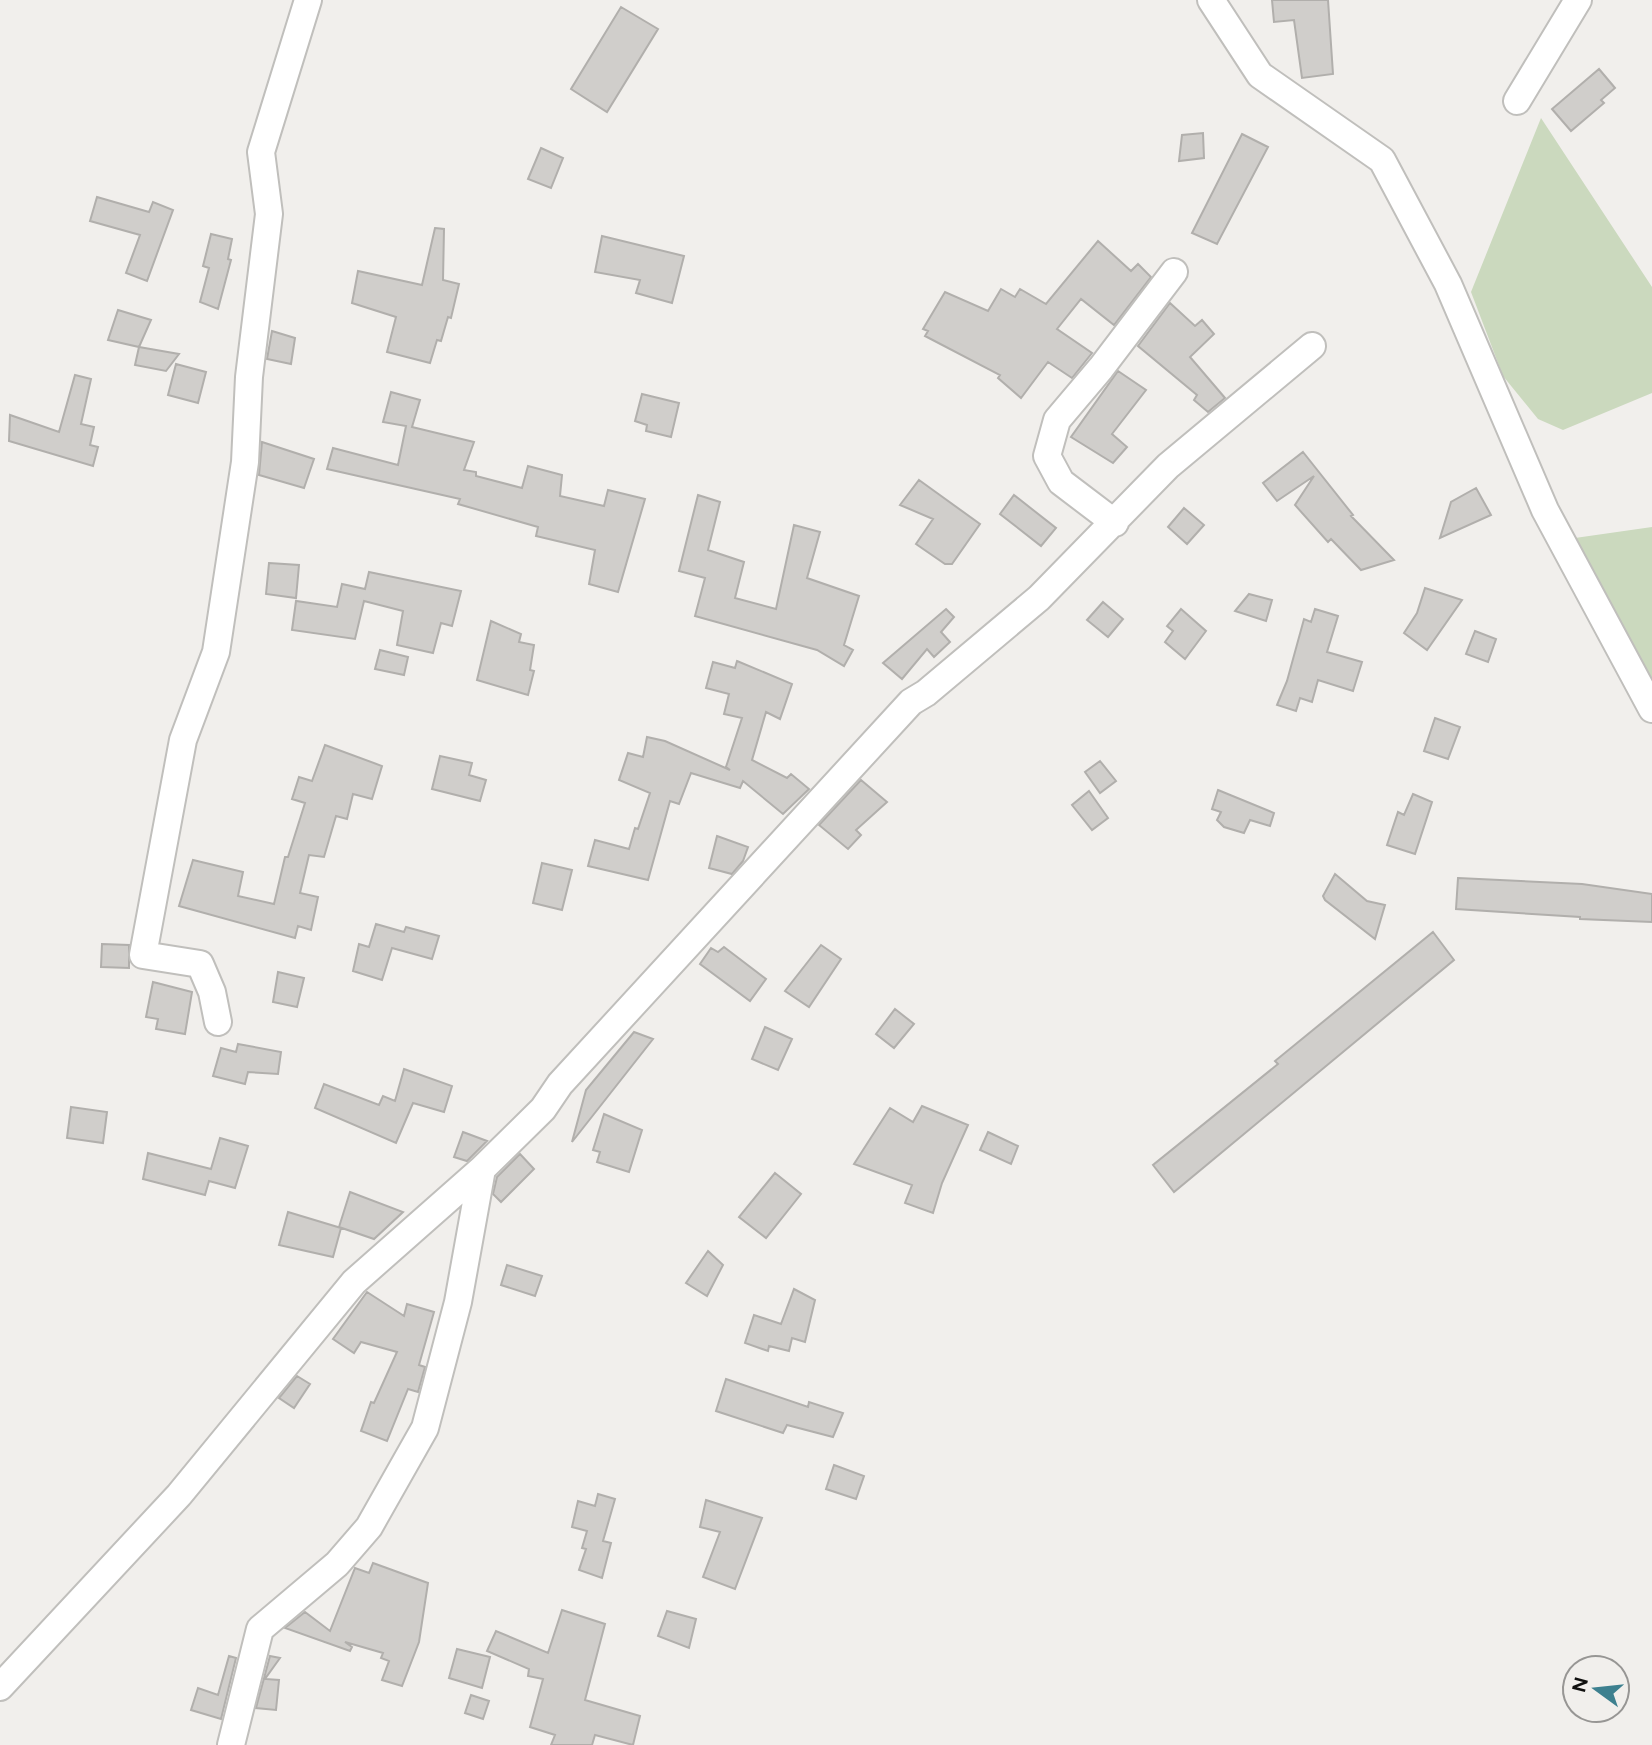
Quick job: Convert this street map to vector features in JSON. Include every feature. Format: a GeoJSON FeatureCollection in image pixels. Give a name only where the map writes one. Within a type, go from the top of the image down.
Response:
{"type":"FeatureCollection","features":[{"type":"Feature","properties":{"kind":"street"},"geometry":{"type":"LineString","coordinates":[[218,1022],[212,992],[200,964],[143,955],[183,740],[216,652],[243,476],[249,377],[269,214],[261,152],[308,0]]}},
{"type":"Feature","properties":{"kind":"street"},"geometry":{"type":"LineString","coordinates":[[1211,0],[1260,75],[1382,160],[1448,284],[1545,510],[1652,709]]}},
{"type":"Feature","properties":{"kind":"street"},"geometry":{"type":"LineString","coordinates":[[1517,101],[1578,0]]}},
{"type":"Feature","properties":{"kind":"street"},"geometry":{"type":"LineString","coordinates":[[1115,523],[1061,482],[1047,456],[1057,420],[1101,368],[1174,272]]}},
{"type":"Feature","properties":{"kind":"street"},"geometry":{"type":"LineString","coordinates":[[0,1687],[179,1495],[354,1282],[482,1169],[543,1109],[560,1084],[911,702],[926,693],[1039,598],[1168,466],[1312,346]]}},
{"type":"Feature","properties":{"kind":"street"},"geometry":{"type":"LineString","coordinates":[[231,1745],[260,1629],[337,1564],[369,1527],[425,1428],[458,1302],[482,1169]]}},
{"type":"Feature","properties":{"kind":"green space"},"geometry":{"type":"Polygon","coordinates":[[[1541,118],[1652,287],[1652,393],[1563,430],[1538,419],[1503,376],[1471,292],[1541,118]]]}},
{"type":"Feature","properties":{"kind":"green space"},"geometry":{"type":"Polygon","coordinates":[[[1652,527],[1652,709],[1561,540],[1652,527]]]}},
{"type":"Feature","properties":{"kind":"building"},"geometry":{"type":"Polygon","coordinates":[[[1272,0],[1328,0],[1333,74],[1302,78],[1294,20],[1274,22],[1272,0]]]}},
{"type":"Feature","properties":{"kind":"building"},"geometry":{"type":"Polygon","coordinates":[[[621,7],[658,29],[607,112],[571,89],[621,7]]]}},
{"type":"Feature","properties":{"kind":"building"},"geometry":{"type":"Polygon","coordinates":[[[1599,69],[1615,88],[1601,100],[1604,103],[1571,131],[1552,109],[1599,69]]]}},
{"type":"Feature","properties":{"kind":"building"},"geometry":{"type":"Polygon","coordinates":[[[1203,133],[1204,158],[1179,161],[1182,135],[1203,133]]]}},
{"type":"Feature","properties":{"kind":"building"},"geometry":{"type":"Polygon","coordinates":[[[1242,134],[1268,147],[1217,244],[1192,233],[1242,134]]]}},
{"type":"Feature","properties":{"kind":"building"},"geometry":{"type":"Polygon","coordinates":[[[541,148],[563,158],[551,188],[528,179],[541,148]]]}},
{"type":"Feature","properties":{"kind":"building"},"geometry":{"type":"Polygon","coordinates":[[[97,197],[149,212],[153,202],[173,210],[147,281],[126,273],[140,235],[90,221],[97,197]]]}},
{"type":"Feature","properties":{"kind":"building"},"geometry":{"type":"Polygon","coordinates":[[[435,228],[444,229],[443,280],[459,284],[451,318],[448,317],[441,341],[437,340],[430,363],[387,352],[396,317],[352,303],[358,271],[422,285],[435,228]]]}},
{"type":"Feature","properties":{"kind":"building"},"geometry":{"type":"Polygon","coordinates":[[[211,234],[232,239],[228,259],[231,260],[218,309],[200,302],[209,268],[203,266],[211,234]]]}},
{"type":"Feature","properties":{"kind":"building"},"geometry":{"type":"Polygon","coordinates":[[[602,236],[684,256],[672,303],[636,293],[640,280],[595,272],[602,236]]]}},
{"type":"Feature","properties":{"kind":"building"},"geometry":{"type":"Polygon","coordinates":[[[1098,241],[1131,271],[1138,264],[1151,277],[1114,325],[1081,299],[1057,329],[1092,353],[1072,378],[1048,362],[1021,398],[998,378],[1000,375],[925,336],[928,331],[923,329],[945,292],[988,311],[1001,289],[1015,297],[1020,289],[1046,304],[1098,241]]]}},
{"type":"Feature","properties":{"kind":"building"},"geometry":{"type":"Polygon","coordinates":[[[1170,303],[1195,326],[1202,320],[1214,334],[1190,357],[1225,398],[1208,412],[1194,400],[1197,395],[1138,346],[1170,303]]]}},
{"type":"Feature","properties":{"kind":"building"},"geometry":{"type":"Polygon","coordinates":[[[118,310],[151,320],[139,347],[108,340],[118,310]]]}},
{"type":"Feature","properties":{"kind":"building"},"geometry":{"type":"Polygon","coordinates":[[[272,331],[295,338],[291,364],[267,359],[272,331]]]}},
{"type":"Feature","properties":{"kind":"building"},"geometry":{"type":"Polygon","coordinates":[[[139,347],[179,354],[166,371],[135,365],[139,347]]]}},
{"type":"Feature","properties":{"kind":"building"},"geometry":{"type":"Polygon","coordinates":[[[176,364],[206,372],[198,403],[168,395],[176,364]]]}},
{"type":"Feature","properties":{"kind":"building"},"geometry":{"type":"Polygon","coordinates":[[[1118,371],[1146,390],[1112,434],[1127,447],[1113,463],[1071,437],[1118,371]]]}},
{"type":"Feature","properties":{"kind":"building"},"geometry":{"type":"Polygon","coordinates":[[[75,375],[91,379],[81,424],[94,427],[90,445],[98,447],[93,466],[9,441],[10,415],[59,432],[75,375]]]}},
{"type":"Feature","properties":{"kind":"building"},"geometry":{"type":"Polygon","coordinates":[[[391,392],[420,400],[412,427],[474,442],[464,470],[476,472],[476,476],[522,488],[528,466],[562,475],[560,496],[604,506],[608,490],[645,499],[618,592],[589,584],[595,550],[536,536],[538,527],[458,504],[460,499],[327,469],[333,448],[398,465],[406,426],[383,422],[391,392]]]}},
{"type":"Feature","properties":{"kind":"building"},"geometry":{"type":"Polygon","coordinates":[[[642,394],[679,403],[671,437],[646,431],[647,425],[635,421],[642,394]]]}},
{"type":"Feature","properties":{"kind":"building"},"geometry":{"type":"Polygon","coordinates":[[[262,442],[314,459],[304,488],[259,475],[262,442]]]}},
{"type":"Feature","properties":{"kind":"building"},"geometry":{"type":"Polygon","coordinates":[[[1303,452],[1353,515],[1351,516],[1394,560],[1361,570],[1331,539],[1328,542],[1295,505],[1314,476],[1277,501],[1263,483],[1303,452]]]}},
{"type":"Feature","properties":{"kind":"building"},"geometry":{"type":"Polygon","coordinates":[[[919,480],[980,524],[952,564],[945,564],[916,544],[933,519],[900,505],[919,480]]]}},
{"type":"Feature","properties":{"kind":"building"},"geometry":{"type":"Polygon","coordinates":[[[1476,488],[1491,515],[1440,538],[1451,502],[1476,488]]]}},
{"type":"Feature","properties":{"kind":"building"},"geometry":{"type":"Polygon","coordinates":[[[698,495],[720,502],[708,550],[744,562],[735,598],[776,609],[794,525],[820,532],[807,578],[859,596],[844,645],[853,650],[844,666],[817,650],[695,616],[705,578],[679,571],[698,495]]]}},
{"type":"Feature","properties":{"kind":"building"},"geometry":{"type":"Polygon","coordinates":[[[1014,495],[1056,528],[1041,546],[1000,514],[1014,495]]]}},
{"type":"Feature","properties":{"kind":"building"},"geometry":{"type":"Polygon","coordinates":[[[1184,508],[1204,525],[1187,544],[1168,527],[1184,508]]]}},
{"type":"Feature","properties":{"kind":"building"},"geometry":{"type":"Polygon","coordinates":[[[269,563],[299,565],[296,598],[266,594],[269,563]]]}},
{"type":"Feature","properties":{"kind":"building"},"geometry":{"type":"Polygon","coordinates":[[[369,572],[461,591],[452,626],[441,623],[433,653],[397,645],[403,611],[364,601],[355,639],[292,630],[296,601],[337,607],[342,584],[365,589],[369,572]]]}},
{"type":"Feature","properties":{"kind":"building"},"geometry":{"type":"Polygon","coordinates":[[[1425,588],[1462,600],[1427,650],[1404,633],[1417,613],[1425,588]]]}},
{"type":"Feature","properties":{"kind":"building"},"geometry":{"type":"Polygon","coordinates":[[[1249,594],[1272,600],[1266,621],[1235,611],[1249,594]]]}},
{"type":"Feature","properties":{"kind":"building"},"geometry":{"type":"Polygon","coordinates":[[[1103,602],[1123,619],[1108,637],[1087,620],[1103,602]]]}},
{"type":"Feature","properties":{"kind":"building"},"geometry":{"type":"Polygon","coordinates":[[[946,609],[954,617],[941,632],[950,642],[934,657],[927,649],[902,679],[883,663],[946,609]]]}},
{"type":"Feature","properties":{"kind":"building"},"geometry":{"type":"Polygon","coordinates":[[[1181,609],[1206,631],[1185,659],[1165,642],[1173,631],[1167,626],[1181,609]]]}},
{"type":"Feature","properties":{"kind":"building"},"geometry":{"type":"Polygon","coordinates":[[[1315,609],[1338,616],[1327,652],[1362,662],[1353,691],[1318,680],[1312,702],[1300,698],[1296,711],[1277,705],[1287,681],[1304,619],[1311,622],[1315,609]]]}},
{"type":"Feature","properties":{"kind":"building"},"geometry":{"type":"Polygon","coordinates":[[[491,621],[521,634],[519,642],[534,645],[530,670],[534,671],[528,695],[477,680],[491,621]]]}},
{"type":"Feature","properties":{"kind":"building"},"geometry":{"type":"Polygon","coordinates":[[[1475,631],[1496,639],[1488,662],[1466,654],[1475,631]]]}},
{"type":"Feature","properties":{"kind":"building"},"geometry":{"type":"Polygon","coordinates":[[[380,650],[408,657],[404,675],[375,669],[380,650]]]}},
{"type":"Feature","properties":{"kind":"building"},"geometry":{"type":"Polygon","coordinates":[[[737,661],[792,684],[780,719],[766,712],[752,760],[787,778],[791,774],[809,789],[783,814],[743,781],[740,788],[691,773],[679,804],[670,801],[648,880],[588,866],[595,840],[629,849],[650,793],[619,780],[628,753],[643,757],[647,737],[665,741],[730,770],[726,767],[742,718],[724,714],[729,694],[706,688],[713,662],[735,668],[737,661]]]}},
{"type":"Feature","properties":{"kind":"building"},"geometry":{"type":"Polygon","coordinates":[[[1435,718],[1460,727],[1448,759],[1424,751],[1435,718]]]}},
{"type":"Feature","properties":{"kind":"building"},"geometry":{"type":"Polygon","coordinates":[[[325,745],[382,766],[372,799],[353,794],[347,819],[336,816],[324,857],[309,855],[300,893],[318,897],[311,930],[298,926],[295,938],[179,906],[193,860],[243,872],[238,896],[274,904],[285,857],[288,857],[305,803],[292,799],[299,777],[312,781],[325,745]]]}},
{"type":"Feature","properties":{"kind":"building"},"geometry":{"type":"Polygon","coordinates":[[[440,756],[472,763],[469,775],[486,780],[480,801],[432,789],[440,756]]]}},
{"type":"Feature","properties":{"kind":"building"},"geometry":{"type":"Polygon","coordinates":[[[1100,761],[1116,781],[1100,793],[1085,772],[1100,761]]]}},
{"type":"Feature","properties":{"kind":"building"},"geometry":{"type":"Polygon","coordinates":[[[861,780],[887,802],[856,830],[861,835],[848,849],[819,825],[861,780]]]}},
{"type":"Feature","properties":{"kind":"building"},"geometry":{"type":"Polygon","coordinates":[[[1218,790],[1274,813],[1270,826],[1250,820],[1244,833],[1224,827],[1217,820],[1221,812],[1212,809],[1218,790]]]}},
{"type":"Feature","properties":{"kind":"building"},"geometry":{"type":"Polygon","coordinates":[[[1089,791],[1108,818],[1092,830],[1072,805],[1089,791]]]}},
{"type":"Feature","properties":{"kind":"building"},"geometry":{"type":"Polygon","coordinates":[[[1413,794],[1432,802],[1415,854],[1387,845],[1398,812],[1404,815],[1413,794]]]}},
{"type":"Feature","properties":{"kind":"building"},"geometry":{"type":"Polygon","coordinates":[[[717,836],[748,847],[743,861],[732,874],[709,868],[717,836]]]}},
{"type":"Feature","properties":{"kind":"building"},"geometry":{"type":"Polygon","coordinates":[[[542,863],[572,870],[562,910],[533,903],[542,863]]]}},
{"type":"Feature","properties":{"kind":"building"},"geometry":{"type":"Polygon","coordinates":[[[1335,874],[1367,901],[1385,905],[1375,939],[1325,900],[1323,896],[1335,874]]]}},
{"type":"Feature","properties":{"kind":"building"},"geometry":{"type":"Polygon","coordinates":[[[1458,878],[1582,884],[1652,894],[1652,922],[1456,909],[1458,878]]]}},
{"type":"Feature","properties":{"kind":"building"},"geometry":{"type":"Polygon","coordinates":[[[376,924],[404,932],[406,927],[439,936],[432,959],[392,948],[382,980],[353,971],[359,944],[369,947],[376,924]]]}},
{"type":"Feature","properties":{"kind":"building"},"geometry":{"type":"Polygon","coordinates":[[[1433,932],[1454,960],[1174,1192],[1153,1165],[1278,1064],[1275,1061],[1433,932]]]}},
{"type":"Feature","properties":{"kind":"building"},"geometry":{"type":"Polygon","coordinates":[[[102,944],[129,945],[129,968],[101,967],[102,944]]]}},
{"type":"Feature","properties":{"kind":"building"},"geometry":{"type":"Polygon","coordinates":[[[821,945],[841,959],[809,1007],[785,991],[821,945]]]}},
{"type":"Feature","properties":{"kind":"building"},"geometry":{"type":"Polygon","coordinates":[[[724,947],[766,979],[750,1001],[700,964],[711,948],[718,952],[724,947]]]}},
{"type":"Feature","properties":{"kind":"building"},"geometry":{"type":"Polygon","coordinates":[[[278,972],[304,978],[297,1007],[273,1002],[278,972]]]}},
{"type":"Feature","properties":{"kind":"building"},"geometry":{"type":"Polygon","coordinates":[[[153,982],[192,992],[185,1034],[156,1029],[158,1019],[146,1017],[153,982]]]}},
{"type":"Feature","properties":{"kind":"building"},"geometry":{"type":"Polygon","coordinates":[[[895,1009],[914,1024],[894,1048],[876,1034],[895,1009]]]}},
{"type":"Feature","properties":{"kind":"building"},"geometry":{"type":"Polygon","coordinates":[[[765,1027],[792,1039],[778,1070],[752,1059],[765,1027]]]}},
{"type":"Feature","properties":{"kind":"building"},"geometry":{"type":"Polygon","coordinates":[[[634,1032],[653,1039],[572,1142],[586,1090],[634,1032]]]}},
{"type":"Feature","properties":{"kind":"building"},"geometry":{"type":"Polygon","coordinates":[[[238,1044],[281,1052],[278,1074],[248,1072],[245,1084],[213,1076],[221,1048],[236,1052],[238,1044]]]}},
{"type":"Feature","properties":{"kind":"building"},"geometry":{"type":"Polygon","coordinates":[[[404,1069],[452,1086],[444,1112],[413,1103],[396,1143],[315,1108],[324,1084],[379,1105],[383,1096],[395,1101],[404,1069]]]}},
{"type":"Feature","properties":{"kind":"building"},"geometry":{"type":"Polygon","coordinates":[[[922,1106],[968,1125],[942,1183],[933,1213],[905,1203],[912,1185],[854,1164],[890,1108],[913,1122],[922,1106]]]}},
{"type":"Feature","properties":{"kind":"building"},"geometry":{"type":"Polygon","coordinates":[[[71,1107],[107,1112],[103,1143],[67,1138],[71,1107]]]}},
{"type":"Feature","properties":{"kind":"building"},"geometry":{"type":"Polygon","coordinates":[[[604,1114],[642,1130],[629,1172],[597,1162],[600,1152],[593,1150],[604,1114]]]}},
{"type":"Feature","properties":{"kind":"building"},"geometry":{"type":"Polygon","coordinates":[[[463,1132],[487,1141],[467,1161],[454,1157],[463,1132]]]}},
{"type":"Feature","properties":{"kind":"building"},"geometry":{"type":"Polygon","coordinates":[[[988,1132],[1018,1146],[1011,1164],[980,1150],[988,1132]]]}},
{"type":"Feature","properties":{"kind":"building"},"geometry":{"type":"Polygon","coordinates":[[[220,1138],[248,1146],[235,1188],[209,1181],[205,1195],[143,1179],[148,1153],[211,1169],[220,1138]]]}},
{"type":"Feature","properties":{"kind":"building"},"geometry":{"type":"Polygon","coordinates":[[[520,1154],[534,1169],[501,1202],[493,1194],[497,1177],[520,1154]]]}},
{"type":"Feature","properties":{"kind":"building"},"geometry":{"type":"Polygon","coordinates":[[[775,1173],[801,1194],[766,1238],[739,1217],[775,1173]]]}},
{"type":"Feature","properties":{"kind":"building"},"geometry":{"type":"Polygon","coordinates":[[[350,1192],[403,1212],[374,1239],[339,1227],[350,1192]]]}},
{"type":"Feature","properties":{"kind":"building"},"geometry":{"type":"Polygon","coordinates":[[[288,1212],[341,1228],[333,1257],[279,1245],[288,1212]]]}},
{"type":"Feature","properties":{"kind":"building"},"geometry":{"type":"Polygon","coordinates":[[[708,1251],[723,1265],[707,1296],[686,1283],[708,1251]]]}},
{"type":"Feature","properties":{"kind":"building"},"geometry":{"type":"Polygon","coordinates":[[[507,1265],[542,1276],[535,1296],[501,1285],[507,1265]]]}},
{"type":"Feature","properties":{"kind":"building"},"geometry":{"type":"Polygon","coordinates":[[[794,1289],[815,1300],[805,1342],[792,1338],[789,1351],[769,1346],[768,1351],[745,1343],[754,1315],[781,1324],[794,1289]]]}},
{"type":"Feature","properties":{"kind":"building"},"geometry":{"type":"Polygon","coordinates":[[[367,1292],[404,1316],[407,1304],[434,1312],[419,1365],[425,1367],[418,1392],[408,1389],[387,1441],[361,1431],[371,1402],[374,1403],[397,1352],[361,1342],[354,1353],[333,1339],[367,1292]]]}},
{"type":"Feature","properties":{"kind":"building"},"geometry":{"type":"Polygon","coordinates":[[[297,1376],[310,1384],[294,1408],[279,1398],[297,1376]]]}},
{"type":"Feature","properties":{"kind":"building"},"geometry":{"type":"Polygon","coordinates":[[[726,1379],[808,1407],[809,1402],[843,1413],[833,1437],[787,1425],[783,1433],[716,1411],[726,1379]]]}},
{"type":"Feature","properties":{"kind":"building"},"geometry":{"type":"Polygon","coordinates":[[[834,1465],[864,1476],[856,1499],[826,1489],[834,1465]]]}},
{"type":"Feature","properties":{"kind":"building"},"geometry":{"type":"Polygon","coordinates":[[[598,1494],[615,1499],[603,1541],[611,1543],[602,1578],[579,1570],[586,1549],[582,1548],[587,1531],[572,1527],[578,1501],[595,1506],[598,1494]]]}},
{"type":"Feature","properties":{"kind":"building"},"geometry":{"type":"Polygon","coordinates":[[[706,1500],[762,1518],[735,1589],[703,1577],[720,1532],[700,1527],[706,1500]]]}},
{"type":"Feature","properties":{"kind":"building"},"geometry":{"type":"Polygon","coordinates":[[[373,1563],[428,1583],[419,1642],[402,1686],[382,1680],[389,1661],[381,1658],[383,1653],[345,1642],[352,1647],[350,1651],[285,1628],[305,1612],[330,1631],[355,1568],[369,1573],[373,1563]]]}},
{"type":"Feature","properties":{"kind":"building"},"geometry":{"type":"Polygon","coordinates":[[[562,1610],[605,1624],[585,1700],[640,1716],[633,1745],[595,1735],[592,1745],[551,1745],[555,1735],[530,1727],[543,1679],[528,1676],[529,1669],[487,1651],[496,1631],[548,1653],[562,1610]]]}},
{"type":"Feature","properties":{"kind":"building"},"geometry":{"type":"Polygon","coordinates":[[[667,1611],[696,1619],[689,1648],[658,1636],[667,1611]]]}},
{"type":"Feature","properties":{"kind":"building"},"geometry":{"type":"Polygon","coordinates":[[[457,1649],[490,1657],[482,1688],[449,1678],[457,1649]]]}},
{"type":"Feature","properties":{"kind":"building"},"geometry":{"type":"Polygon","coordinates":[[[229,1656],[236,1658],[221,1719],[191,1710],[198,1688],[218,1695],[229,1656]]]}},
{"type":"Feature","properties":{"kind":"building"},"geometry":{"type":"Polygon","coordinates":[[[270,1656],[280,1658],[265,1679],[279,1680],[276,1710],[256,1708],[270,1656]]]}},
{"type":"Feature","properties":{"kind":"building"},"geometry":{"type":"Polygon","coordinates":[[[471,1695],[489,1701],[483,1719],[465,1713],[471,1695]]]}}]}
